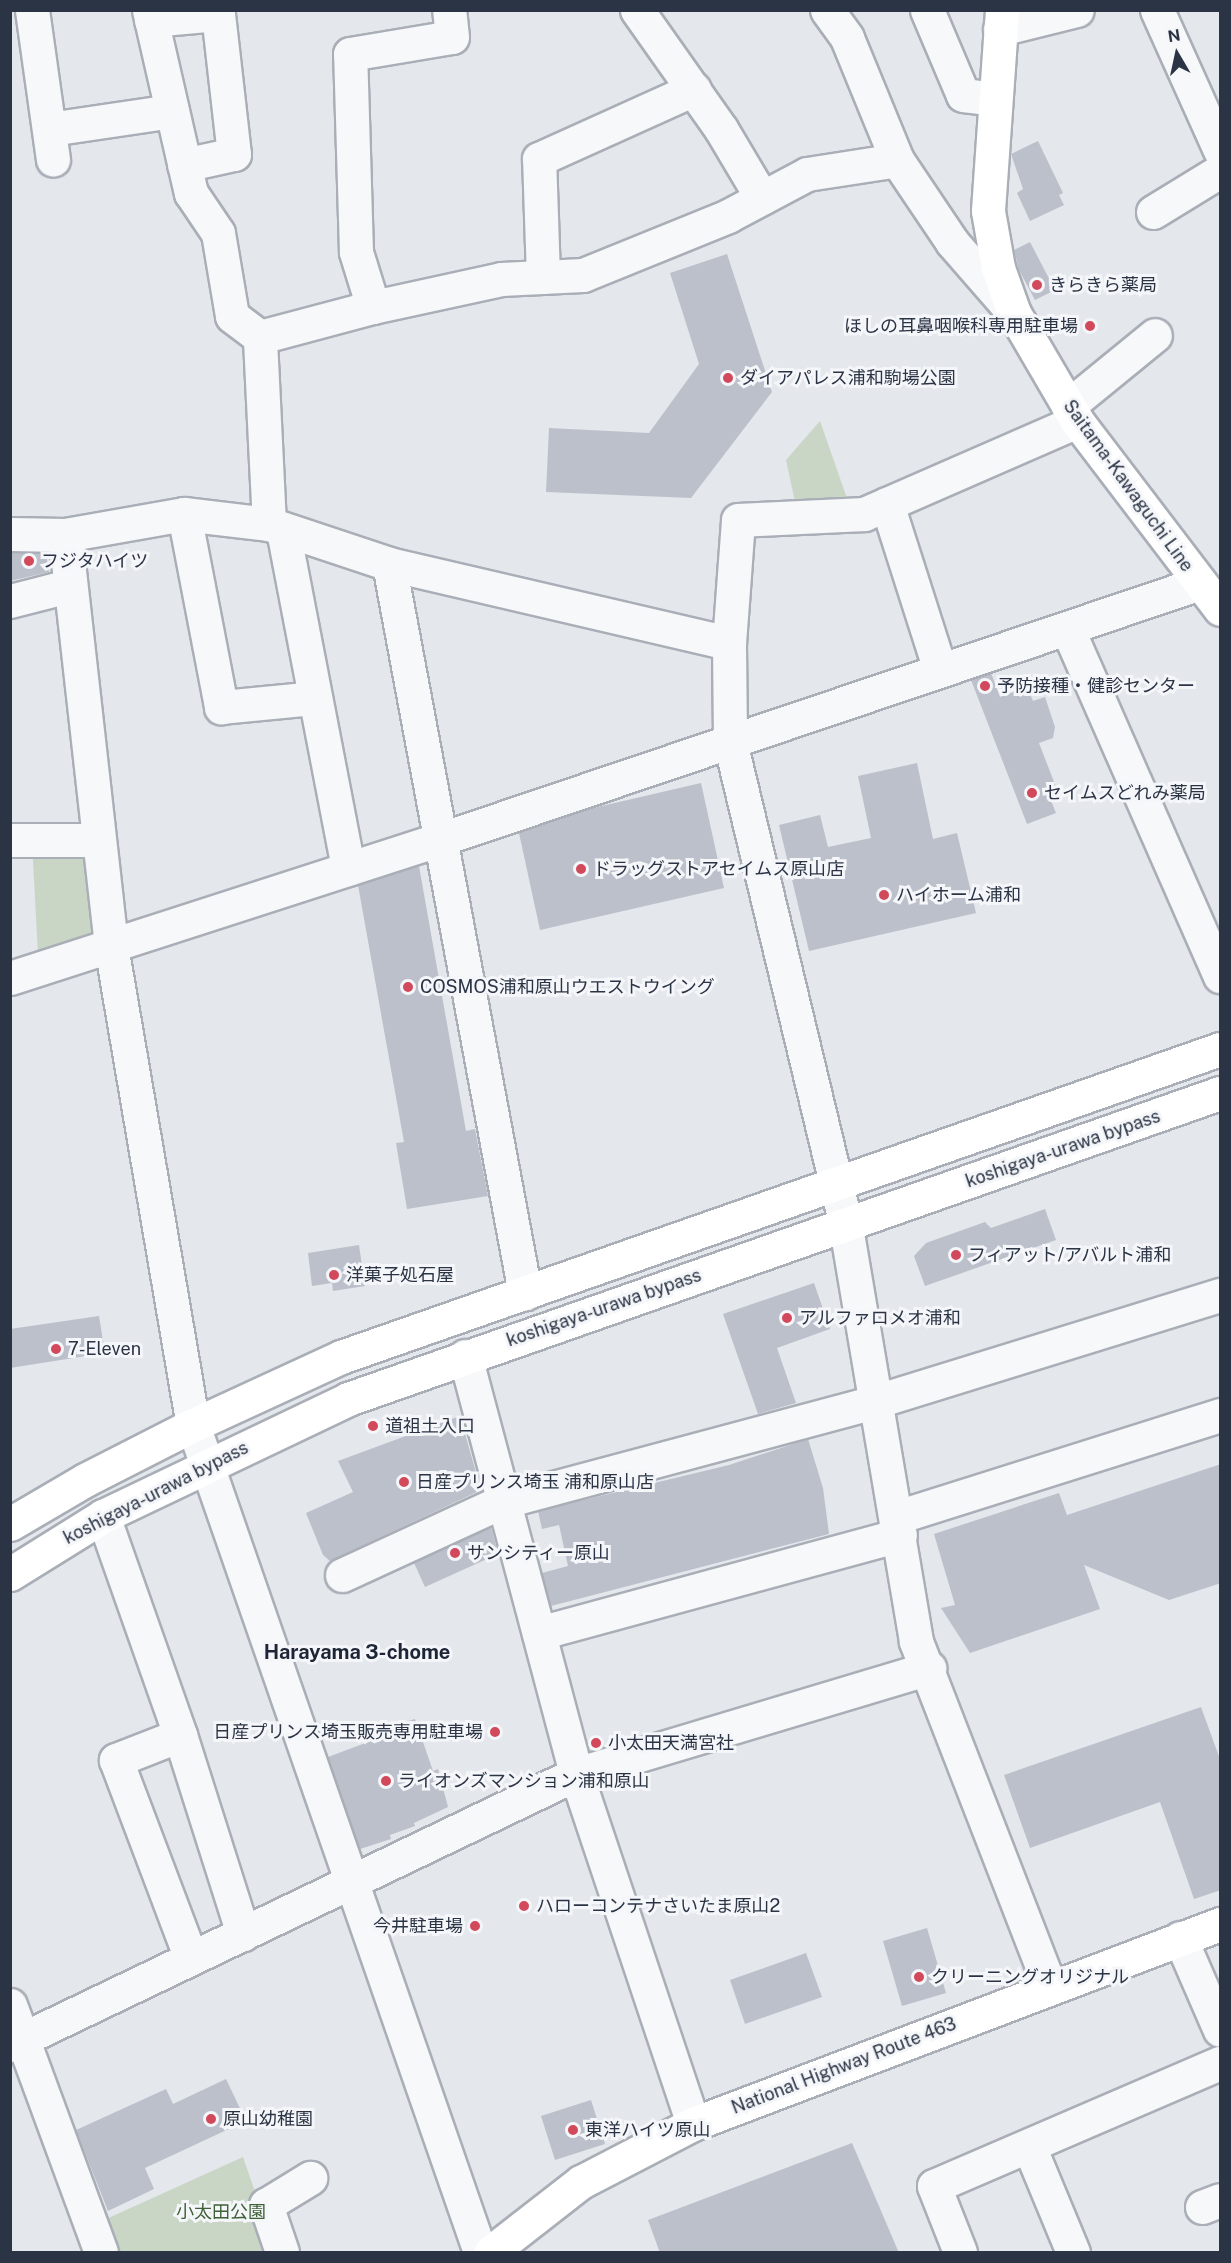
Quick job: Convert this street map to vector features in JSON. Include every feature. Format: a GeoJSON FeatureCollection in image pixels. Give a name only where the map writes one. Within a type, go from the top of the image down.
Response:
{"type":"FeatureCollection","features":[{"type":"Feature","properties":{"kind":"main road","name":"Saitama-Kawaguchi Line"},"geometry":{"type":"LineString","coordinates":[[1001,20],[988,211],[991,239],[1014,313],[1073,413],[1221,609]]}},
{"type":"Feature","properties":{"kind":"main road"},"geometry":{"type":"LineString","coordinates":[[10,1524],[85,1480],[193,1425],[341,1357],[1221,1049]]}},
{"type":"Feature","properties":{"kind":"main road","name":"koshigaya-urawa bypass"},"geometry":{"type":"LineString","coordinates":[[10,1574],[104,1516],[207,1464],[348,1399],[465,1356],[1221,1093]]}},
{"type":"Feature","properties":{"kind":"main road","name":"National Highway Route 463"},"geometry":{"type":"LineString","coordinates":[[491,2253],[581,2182],[693,2124],[1221,1923]]}},
{"type":"Feature","properties":{"kind":"street"},"geometry":{"type":"LineString","coordinates":[[32,10],[52,144],[171,111]]}},
{"type":"Feature","properties":{"kind":"street"},"geometry":{"type":"LineString","coordinates":[[373,307],[356,252],[350,54],[452,37],[449,10]]}},
{"type":"Feature","properties":{"kind":"street"},"geometry":{"type":"LineString","coordinates":[[637,10],[694,89],[762,198]]}},
{"type":"Feature","properties":{"kind":"street"},"geometry":{"type":"LineString","coordinates":[[826,10],[847,38],[897,160],[952,242],[1014,313]]}},
{"type":"Feature","properties":{"kind":"street"},"geometry":{"type":"LineString","coordinates":[[927,10],[963,95],[995,99]]}},
{"type":"Feature","properties":{"kind":"street"},"geometry":{"type":"LineString","coordinates":[[1157,10],[1221,150]]}},
{"type":"Feature","properties":{"kind":"street"},"geometry":{"type":"LineString","coordinates":[[1001,20],[1076,11]]}},
{"type":"Feature","properties":{"kind":"street"},"geometry":{"type":"LineString","coordinates":[[184,165],[234,154],[218,14],[150,15],[171,111],[184,165],[191,193],[218,233],[231,316],[260,337],[276,527],[315,698],[348,869]]}},
{"type":"Feature","properties":{"kind":"street"},"geometry":{"type":"LineString","coordinates":[[543,277],[539,159],[694,89]]}},
{"type":"Feature","properties":{"kind":"street"},"geometry":{"type":"LineString","coordinates":[[260,337],[373,307],[501,279],[583,275],[728,216],[807,174],[897,160]]}},
{"type":"Feature","properties":{"kind":"street"},"geometry":{"type":"LineString","coordinates":[[1153,212],[1221,171]]}},
{"type":"Feature","properties":{"kind":"street"},"geometry":{"type":"LineString","coordinates":[[1050,1987],[929,1668],[916,1641],[899,1526],[846,1225],[730,740],[729,643],[738,520],[864,514],[887,504],[1073,413],[1155,335]]}},
{"type":"Feature","properties":{"kind":"street"},"geometry":{"type":"LineString","coordinates":[[887,504],[940,670]]}},
{"type":"Feature","properties":{"kind":"street"},"geometry":{"type":"LineString","coordinates":[[184,514],[221,707],[315,698]]}},
{"type":"Feature","properties":{"kind":"street"},"geometry":{"type":"LineString","coordinates":[[10,534],[65,535],[184,514],[276,527],[389,564],[729,643]]}},
{"type":"Feature","properties":{"kind":"street"},"geometry":{"type":"LineString","coordinates":[[65,535],[111,946],[193,1425],[350,1884],[480,2253]]}},
{"type":"Feature","properties":{"kind":"street"},"geometry":{"type":"LineString","coordinates":[[389,564],[438,840],[525,1293]]}},
{"type":"Feature","properties":{"kind":"street"},"geometry":{"type":"LineString","coordinates":[[10,978],[438,840],[940,670],[1068,630],[1200,583]]}},
{"type":"Feature","properties":{"kind":"street"},"geometry":{"type":"LineString","coordinates":[[10,601],[69,586]]}},
{"type":"Feature","properties":{"kind":"street"},"geometry":{"type":"LineString","coordinates":[[1068,630],[1221,976]]}},
{"type":"Feature","properties":{"kind":"street"},"geometry":{"type":"LineString","coordinates":[[10,840],[98,840]]}},
{"type":"Feature","properties":{"kind":"street"},"geometry":{"type":"LineString","coordinates":[[342,1575],[501,1502],[877,1401],[1221,1295]]}},
{"type":"Feature","properties":{"kind":"street"},"geometry":{"type":"LineString","coordinates":[[465,1356],[501,1502],[539,1633],[576,1774],[693,2124]]}},
{"type":"Feature","properties":{"kind":"street"},"geometry":{"type":"LineString","coordinates":[[539,1633],[899,1526],[1221,1415]]}},
{"type":"Feature","properties":{"kind":"street"},"geometry":{"type":"LineString","coordinates":[[104,1516],[180,1735],[243,1934]]}},
{"type":"Feature","properties":{"kind":"street"},"geometry":{"type":"LineString","coordinates":[[16,2041],[350,1884],[576,1774],[929,1668]]}},
{"type":"Feature","properties":{"kind":"street"},"geometry":{"type":"LineString","coordinates":[[180,1735],[116,1760],[191,1958]]}},
{"type":"Feature","properties":{"kind":"street"},"geometry":{"type":"LineString","coordinates":[[1180,1938],[1221,2030]]}},
{"type":"Feature","properties":{"kind":"street"},"geometry":{"type":"LineString","coordinates":[[10,2005],[16,2041],[101,2253]]}},
{"type":"Feature","properties":{"kind":"street"},"geometry":{"type":"LineString","coordinates":[[960,2253],[934,2186],[1221,2063]]}},
{"type":"Feature","properties":{"kind":"street"},"geometry":{"type":"LineString","coordinates":[[1029,2146],[1073,2253]]}},
{"type":"Feature","properties":{"kind":"street"},"geometry":{"type":"LineString","coordinates":[[282,2253],[266,2205],[310,2178]]}},
{"type":"Feature","properties":{"kind":"green space"},"geometry":{"type":"Polygon","coordinates":[[[820,421],[850,507],[797,511],[786,460],[820,421]]]}},
{"type":"Feature","properties":{"kind":"green space"},"geometry":{"type":"Polygon","coordinates":[[[32,843],[90,845],[99,934],[38,955],[32,843]]]}},
{"type":"Feature","properties":{"kind":"green space","name":"小太田公園"},"geometry":{"type":"Polygon","coordinates":[[[243,2157],[276,2252],[117,2252],[104,2220],[243,2157]]]}},
{"type":"Feature","properties":{"kind":"building"},"geometry":{"type":"Polygon","coordinates":[[[1038,141],[1063,193],[1059,195],[1064,205],[1030,221],[1017,193],[1023,189],[1011,154],[1038,141]]]}},
{"type":"Feature","properties":{"kind":"building"},"geometry":{"type":"Polygon","coordinates":[[[1030,242],[1055,290],[1035,300],[1019,270],[1014,250],[1030,242]]]}},
{"type":"Feature","properties":{"kind":"building","name":"ダイアパレス浦和駒場公園"},"geometry":{"type":"Polygon","coordinates":[[[727,254],[772,392],[691,498],[546,492],[549,428],[649,433],[699,364],[670,273],[727,254]]]}},
{"type":"Feature","properties":{"kind":"building","name":"フジタハイツ"},"geometry":{"type":"Polygon","coordinates":[[[10,553],[46,553],[49,572],[10,581],[10,553]]]}},
{"type":"Feature","properties":{"kind":"building"},"geometry":{"type":"Polygon","coordinates":[[[991,673],[1000,697],[1027,687],[1033,701],[1045,697],[1055,727],[1053,738],[1039,743],[1056,787],[1047,791],[1056,813],[1027,824],[971,680],[991,673]]]}},
{"type":"Feature","properties":{"kind":"building","name":"ハイホーム浦和"},"geometry":{"type":"Polygon","coordinates":[[[917,763],[933,839],[957,833],[976,913],[809,951],[779,825],[820,815],[828,847],[871,838],[858,776],[917,763]]]}},
{"type":"Feature","properties":{"kind":"building"},"geometry":{"type":"Polygon","coordinates":[[[701,783],[724,888],[540,930],[519,833],[593,808],[701,783]]]}},
{"type":"Feature","properties":{"kind":"building","name":"COSMOS浦和原山ウエストウイング"},"geometry":{"type":"Polygon","coordinates":[[[419,866],[466,1131],[475,1129],[488,1196],[407,1209],[396,1143],[404,1142],[358,885],[419,866]]]}},
{"type":"Feature","properties":{"kind":"building"},"geometry":{"type":"Polygon","coordinates":[[[1045,1209],[1056,1240],[925,1286],[914,1256],[926,1243],[985,1222],[991,1228],[1045,1209]]]}},
{"type":"Feature","properties":{"kind":"building","name":"洋菓子処石屋"},"geometry":{"type":"Polygon","coordinates":[[[359,1245],[365,1286],[333,1291],[332,1283],[312,1286],[308,1253],[359,1245]]]}},
{"type":"Feature","properties":{"kind":"building"},"geometry":{"type":"Polygon","coordinates":[[[814,1283],[830,1329],[777,1348],[796,1403],[758,1414],[723,1314],[814,1283]]]}},
{"type":"Feature","properties":{"kind":"building"},"geometry":{"type":"Polygon","coordinates":[[[99,1316],[105,1353],[10,1368],[10,1329],[99,1316]]]}},
{"type":"Feature","properties":{"kind":"building"},"geometry":{"type":"Polygon","coordinates":[[[460,1416],[481,1490],[330,1561],[323,1555],[306,1513],[353,1492],[338,1461],[460,1416]]]}},
{"type":"Feature","properties":{"kind":"building"},"geometry":{"type":"Polygon","coordinates":[[[808,1439],[823,1488],[829,1534],[551,1606],[542,1573],[568,1566],[559,1525],[542,1529],[538,1511],[729,1465],[808,1439]]]}},
{"type":"Feature","properties":{"kind":"building"},"geometry":{"type":"Polygon","coordinates":[[[1221,1464],[1221,1583],[1169,1600],[1084,1565],[1100,1609],[970,1653],[941,1608],[955,1605],[934,1534],[1059,1493],[1067,1515],[1221,1464]]]}},
{"type":"Feature","properties":{"kind":"building","name":"サンシティー原山"},"geometry":{"type":"Polygon","coordinates":[[[491,1527],[498,1554],[425,1587],[414,1563],[491,1527]]]}},
{"type":"Feature","properties":{"kind":"building"},"geometry":{"type":"Polygon","coordinates":[[[1201,1707],[1221,1762],[1221,1890],[1194,1899],[1160,1802],[1030,1848],[1004,1775],[1201,1707]]]}},
{"type":"Feature","properties":{"kind":"building","name":"ライオンズマンション浦和原山"},"geometry":{"type":"Polygon","coordinates":[[[415,1719],[433,1771],[438,1769],[448,1807],[414,1823],[415,1826],[390,1835],[391,1839],[360,1849],[328,1757],[379,1738],[376,1731],[415,1719]]]}},
{"type":"Feature","properties":{"kind":"building"},"geometry":{"type":"Polygon","coordinates":[[[927,1928],[946,1993],[902,2006],[883,1941],[927,1928]]]}},
{"type":"Feature","properties":{"kind":"building"},"geometry":{"type":"Polygon","coordinates":[[[806,1953],[822,1997],[745,2024],[730,1980],[806,1953]]]}},
{"type":"Feature","properties":{"kind":"building"},"geometry":{"type":"Polygon","coordinates":[[[226,2079],[246,2121],[145,2168],[154,2189],[108,2211],[76,2130],[166,2089],[173,2104],[226,2079]]]}},
{"type":"Feature","properties":{"kind":"building","name":"東洋ハイツ原山"},"geometry":{"type":"Polygon","coordinates":[[[591,2100],[605,2144],[555,2160],[541,2116],[591,2100]]]}},
{"type":"Feature","properties":{"kind":"building"},"geometry":{"type":"Polygon","coordinates":[[[852,2143],[899,2253],[660,2253],[648,2220],[852,2143]]]}},
{"type":"Feature","properties":{"kind":"place","name":"きらきら薬局"},"geometry":{"type":"Point","coordinates":[1037,285]}},
{"type":"Feature","properties":{"kind":"place","name":"ほしの耳鼻咽喉科専用駐車場"},"geometry":{"type":"Point","coordinates":[1090,326]}},
{"type":"Feature","properties":{"kind":"place","name":"ダイアパレス浦和駒場公園"},"geometry":{"type":"Point","coordinates":[728,378]}},
{"type":"Feature","properties":{"kind":"place","name":"フジタハイツ"},"geometry":{"type":"Point","coordinates":[29,561]}},
{"type":"Feature","properties":{"kind":"place","name":"予防接種・健診センター"},"geometry":{"type":"Point","coordinates":[985,686]}},
{"type":"Feature","properties":{"kind":"place","name":"セイムスどれみ薬局"},"geometry":{"type":"Point","coordinates":[1032,793]}},
{"type":"Feature","properties":{"kind":"place","name":"ドラッグストアセイムス原山店"},"geometry":{"type":"Point","coordinates":[581,869]}},
{"type":"Feature","properties":{"kind":"place","name":"ハイホーム浦和"},"geometry":{"type":"Point","coordinates":[884,895]}},
{"type":"Feature","properties":{"kind":"place","name":"COSMOS浦和原山ウエストウイング"},"geometry":{"type":"Point","coordinates":[408,987]}},
{"type":"Feature","properties":{"kind":"place","name":"フィアット/アバルト浦和"},"geometry":{"type":"Point","coordinates":[956,1255]}},
{"type":"Feature","properties":{"kind":"place","name":"洋菓子処石屋"},"geometry":{"type":"Point","coordinates":[334,1275]}},
{"type":"Feature","properties":{"kind":"place","name":"アルファロメオ浦和"},"geometry":{"type":"Point","coordinates":[787,1318]}},
{"type":"Feature","properties":{"kind":"place","name":"7-Eleven"},"geometry":{"type":"Point","coordinates":[56,1349]}},
{"type":"Feature","properties":{"kind":"place","name":"道祖土入口"},"geometry":{"type":"Point","coordinates":[373,1426]}},
{"type":"Feature","properties":{"kind":"place","name":"日産プリンス埼玉 浦和原山店"},"geometry":{"type":"Point","coordinates":[404,1482]}},
{"type":"Feature","properties":{"kind":"place","name":"サンシティー原山"},"geometry":{"type":"Point","coordinates":[455,1553]}},
{"type":"Feature","properties":{"kind":"place","name":"日産プリンス埼玉販売専用駐車場"},"geometry":{"type":"Point","coordinates":[495,1732]}},
{"type":"Feature","properties":{"kind":"place","name":"小太田天満宮社"},"geometry":{"type":"Point","coordinates":[596,1743]}},
{"type":"Feature","properties":{"kind":"place","name":"ライオンズマンション浦和原山"},"geometry":{"type":"Point","coordinates":[386,1781]}},
{"type":"Feature","properties":{"kind":"place","name":"ハローコンテナさいたま原山2"},"geometry":{"type":"Point","coordinates":[524,1906]}},
{"type":"Feature","properties":{"kind":"place","name":"今井駐車場"},"geometry":{"type":"Point","coordinates":[475,1926]}},
{"type":"Feature","properties":{"kind":"place","name":"クリーニングオリジナル"},"geometry":{"type":"Point","coordinates":[919,1977]}},
{"type":"Feature","properties":{"kind":"place","name":"原山幼稚園"},"geometry":{"type":"Point","coordinates":[211,2119]}},
{"type":"Feature","properties":{"kind":"place","name":"東洋ハイツ原山"},"geometry":{"type":"Point","coordinates":[573,2130]}},
{"type":"Feature","properties":{"kind":"district","name":"Harayama 3-chome"},"geometry":{"type":"Point","coordinates":[357,1652]}}]}
